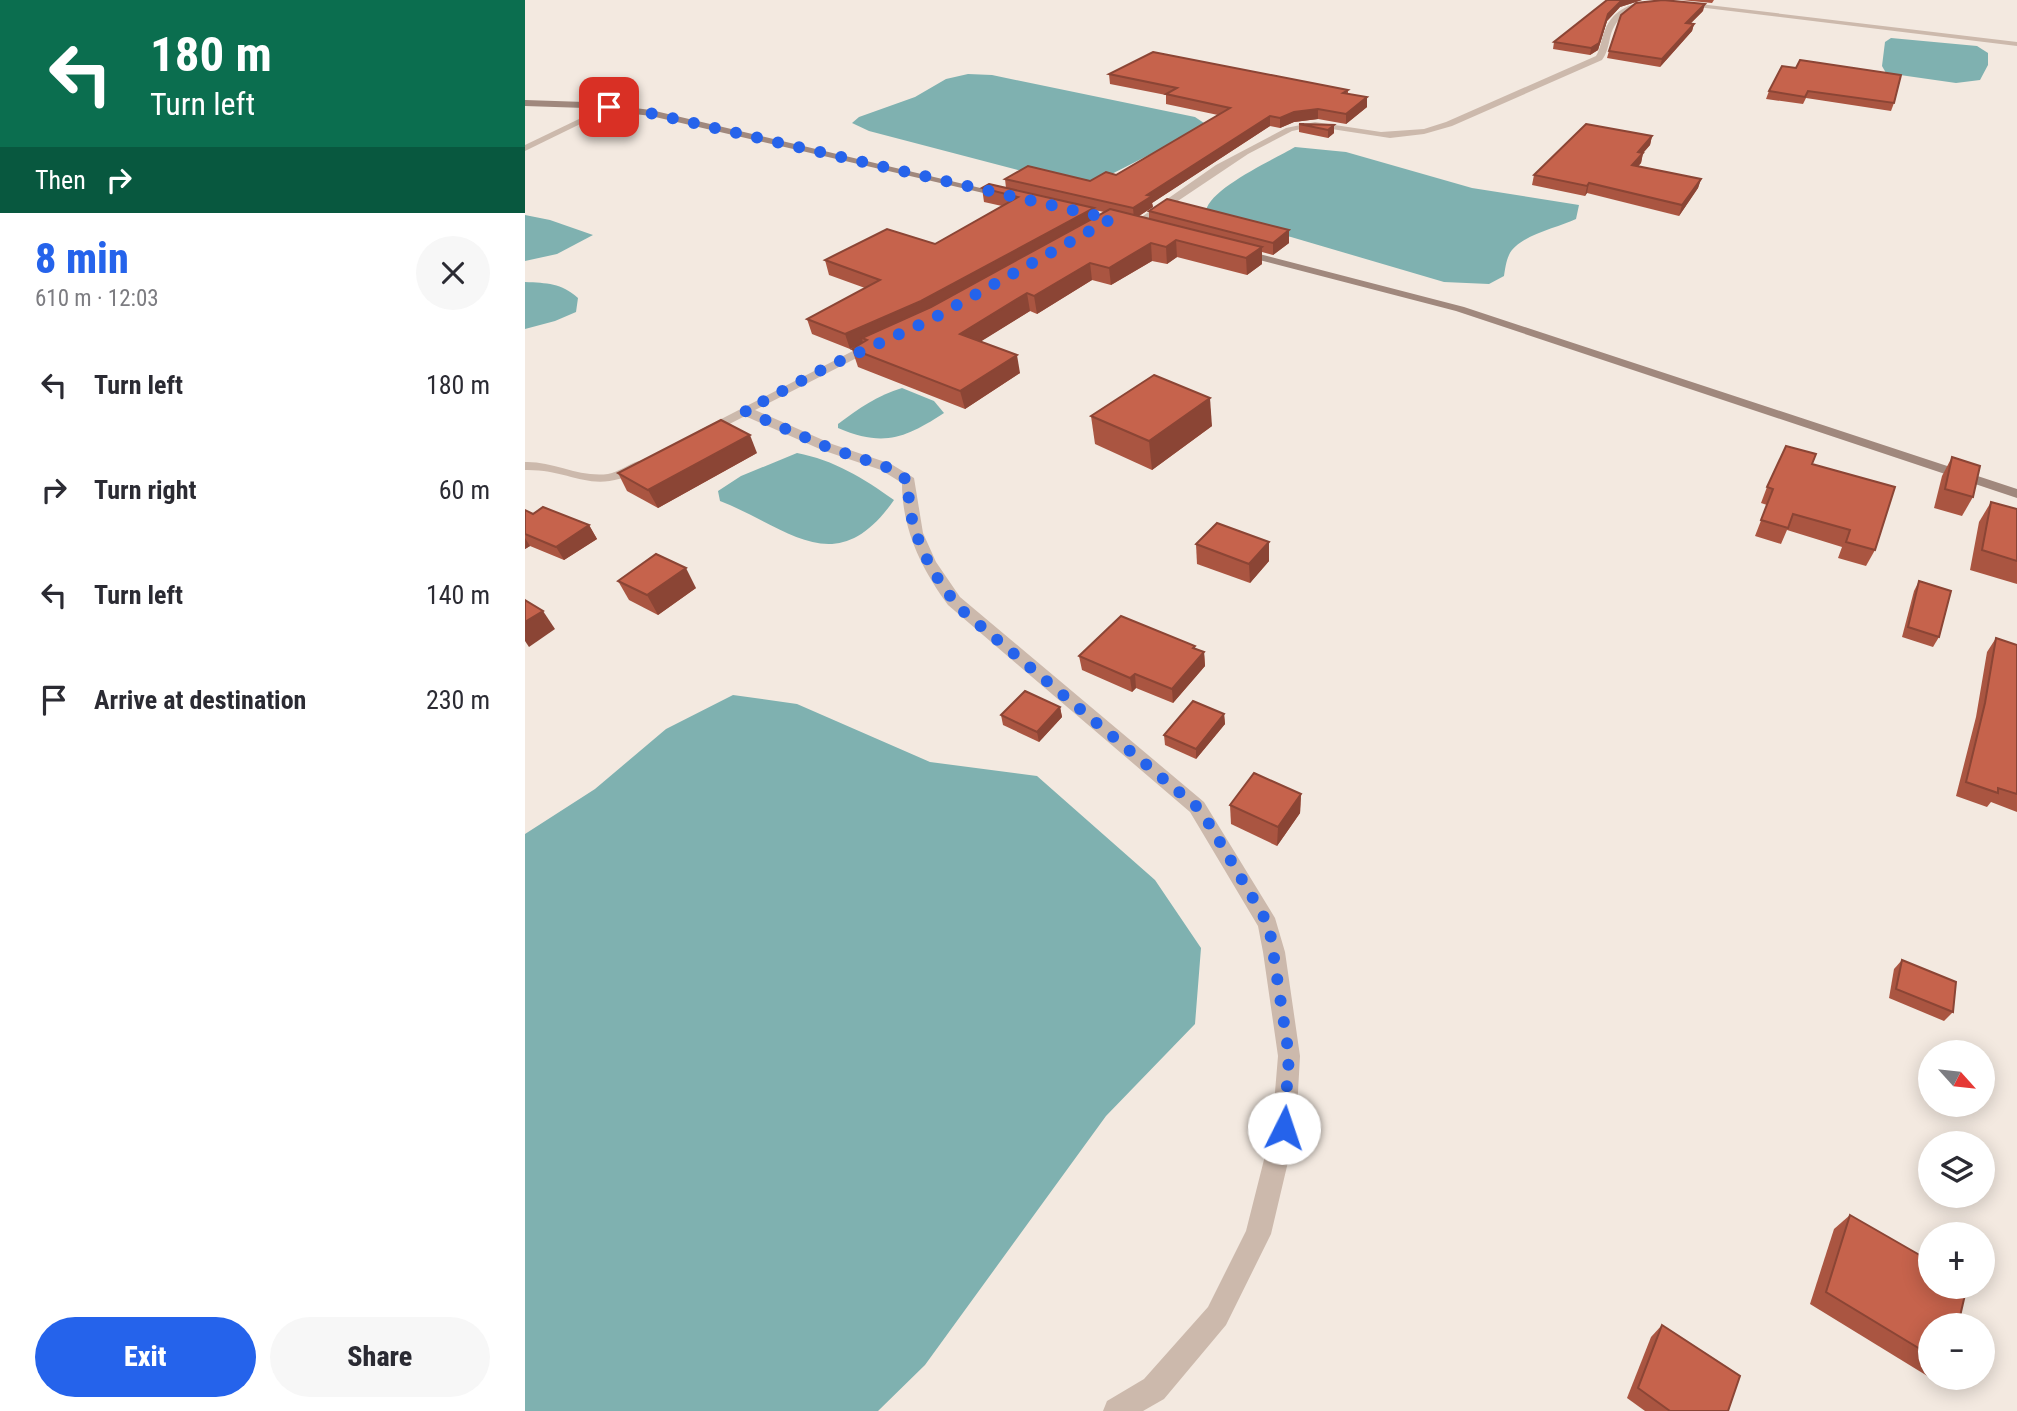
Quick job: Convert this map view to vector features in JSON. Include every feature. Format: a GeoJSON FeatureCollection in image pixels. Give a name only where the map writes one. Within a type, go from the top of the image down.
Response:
{"type":"FeatureCollection","features":[{"type":"Feature","properties":{"kind":"street"},"geometry":{"type":"LineString","coordinates":[[1156,230],[1129,223],[1255,146],[1297,127],[1318,125],[1384,135],[1427,132],[1599,58],[1604,52],[1606,36],[1619,12],[1635,4],[1665,3]]}},
{"type":"Feature","properties":{"kind":"street"},"geometry":{"type":"LineString","coordinates":[[1676,4],[1732,5],[2017,44]]}},
{"type":"Feature","properties":{"kind":"street"},"geometry":{"type":"LineString","coordinates":[[525,103],[609,107],[664,116],[1016,198]]}},
{"type":"Feature","properties":{"kind":"street"},"geometry":{"type":"LineString","coordinates":[[525,148],[609,107]]}},
{"type":"Feature","properties":{"kind":"street"},"geometry":{"type":"LineString","coordinates":[[1233,250],[1460,309],[2017,494]]}},
{"type":"Feature","properties":{"kind":"street"},"geometry":{"type":"LineString","coordinates":[[689,439],[884,339]]}},
{"type":"Feature","properties":{"kind":"street"},"geometry":{"type":"LineString","coordinates":[[745,411],[827,447],[886,467],[909,481],[909,502],[917,532],[947,595],[1197,807],[1268,924],[1289,1056],[1284,1128],[1258,1234],[1217,1316],[1154,1389],[1117,1411]]}},
{"type":"Feature","properties":{"kind":"street"},"geometry":{"type":"LineString","coordinates":[[525,466],[541,466],[608,479],[654,457]]}},
{"type":"Feature","properties":{"kind":"water"},"geometry":{"type":"Polygon","coordinates":[[[1891,38],[1977,46],[1988,53],[1988,65],[1980,80],[1956,83],[1886,73],[1882,66],[1885,42],[1891,38]]]}},
{"type":"Feature","properties":{"kind":"water"},"geometry":{"type":"Polygon","coordinates":[[[968,74],[992,75],[1195,117],[1204,123],[1196,131],[1092,184],[1052,179],[869,131],[852,123],[859,117],[915,97],[946,79],[968,74]]]}},
{"type":"Feature","properties":{"kind":"water"},"geometry":{"type":"Polygon","coordinates":[[[1295,147],[1346,152],[1472,188],[1579,205],[1576,219],[1521,242],[1509,255],[1504,276],[1489,284],[1444,282],[1291,237],[1216,220],[1206,211],[1210,202],[1231,184],[1295,147]]]}},
{"type":"Feature","properties":{"kind":"water"},"geometry":{"type":"Polygon","coordinates":[[[525,215],[550,220],[593,235],[557,254],[525,261],[525,215]]]}},
{"type":"Feature","properties":{"kind":"water"},"geometry":{"type":"Polygon","coordinates":[[[525,282],[566,289],[578,298],[576,312],[525,329],[525,282]]]}},
{"type":"Feature","properties":{"kind":"water"},"geometry":{"type":"Polygon","coordinates":[[[902,388],[934,401],[944,413],[917,429],[893,437],[868,437],[838,428],[838,424],[861,408],[902,388]]]}},
{"type":"Feature","properties":{"kind":"water"},"geometry":{"type":"Polygon","coordinates":[[[797,453],[848,471],[894,500],[873,525],[852,539],[832,544],[811,542],[790,534],[720,501],[718,491],[741,476],[797,453]]]}},
{"type":"Feature","properties":{"kind":"water"},"geometry":{"type":"Polygon","coordinates":[[[733,695],[797,704],[930,762],[1037,776],[1155,880],[1201,948],[1195,1024],[1106,1116],[925,1365],[878,1411],[525,1411],[525,834],[595,789],[666,729],[733,695]]]}},
{"type":"Feature","properties":{"kind":"building"},"geometry":{"type":"Polygon","coordinates":[[[1607,0],[1622,0],[1608,14],[1599,43],[1591,48],[1554,42],[1607,0]]]}},
{"type":"Feature","properties":{"kind":"building"},"geometry":{"type":"Polygon","coordinates":[[[1663,0],[1705,4],[1686,23],[1694,24],[1662,59],[1609,51],[1621,15],[1636,3],[1663,0]]]}},
{"type":"Feature","properties":{"kind":"building"},"geometry":{"type":"Polygon","coordinates":[[[1153,52],[1348,90],[1343,93],[1367,97],[1346,114],[1318,109],[1294,112],[1280,118],[1270,116],[1147,195],[1152,196],[1133,208],[1005,179],[1028,166],[1090,181],[1106,172],[1116,175],[1230,108],[1166,94],[1177,88],[1109,74],[1153,52]]]}},
{"type":"Feature","properties":{"kind":"building"},"geometry":{"type":"Polygon","coordinates":[[[1800,60],[1901,75],[1894,103],[1808,91],[1805,97],[1769,91],[1782,66],[1796,68],[1800,60]]]}},
{"type":"Feature","properties":{"kind":"building"},"geometry":{"type":"Polygon","coordinates":[[[1299,124],[1334,125],[1328,130],[1299,124]]]}},
{"type":"Feature","properties":{"kind":"building"},"geometry":{"type":"Polygon","coordinates":[[[1586,124],[1652,136],[1638,152],[1643,153],[1632,165],[1701,179],[1682,205],[1589,183],[1587,186],[1534,175],[1586,124]]]}},
{"type":"Feature","properties":{"kind":"building"},"geometry":{"type":"Polygon","coordinates":[[[989,184],[1094,208],[921,301],[845,334],[807,319],[880,280],[825,260],[887,229],[935,244],[1018,197],[982,188],[989,184]]]}},
{"type":"Feature","properties":{"kind":"building"},"geometry":{"type":"Polygon","coordinates":[[[1167,199],[1289,230],[1273,243],[1149,211],[1167,199]]]}},
{"type":"Feature","properties":{"kind":"building"},"geometry":{"type":"Polygon","coordinates":[[[1110,209],[1262,247],[1246,258],[1176,240],[1166,247],[1151,243],[1109,268],[1090,263],[1034,296],[1027,293],[960,334],[1017,355],[960,391],[852,349],[867,340],[862,338],[931,307],[1110,209]]]}},
{"type":"Feature","properties":{"kind":"building"},"geometry":{"type":"Polygon","coordinates":[[[1154,375],[1210,398],[1149,441],[1091,416],[1154,375]]]}},
{"type":"Feature","properties":{"kind":"building"},"geometry":{"type":"Polygon","coordinates":[[[721,420],[750,435],[648,490],[618,473],[721,420]]]}},
{"type":"Feature","properties":{"kind":"building"},"geometry":{"type":"Polygon","coordinates":[[[1786,446],[1816,454],[1812,464],[1895,487],[1875,550],[1846,542],[1850,530],[1793,514],[1788,528],[1761,520],[1773,489],[1767,487],[1786,446]]]}},
{"type":"Feature","properties":{"kind":"building"},"geometry":{"type":"Polygon","coordinates":[[[1952,457],[1980,466],[1973,497],[1945,489],[1952,457]]]}},
{"type":"Feature","properties":{"kind":"building"},"geometry":{"type":"Polygon","coordinates":[[[1991,502],[2017,509],[2017,561],[1982,550],[1991,502]]]}},
{"type":"Feature","properties":{"kind":"building"},"geometry":{"type":"Polygon","coordinates":[[[543,507],[589,525],[556,547],[525,534],[525,510],[533,514],[543,507]]]}},
{"type":"Feature","properties":{"kind":"building"},"geometry":{"type":"Polygon","coordinates":[[[1217,523],[1269,542],[1249,564],[1196,544],[1217,523]]]}},
{"type":"Feature","properties":{"kind":"building"},"geometry":{"type":"Polygon","coordinates":[[[656,554],[686,568],[647,595],[618,581],[656,554]]]}},
{"type":"Feature","properties":{"kind":"building"},"geometry":{"type":"Polygon","coordinates":[[[1919,581],[1951,591],[1939,637],[1908,627],[1919,581]]]}},
{"type":"Feature","properties":{"kind":"building"},"geometry":{"type":"Polygon","coordinates":[[[525,600],[543,611],[525,622],[525,600]]]}},
{"type":"Feature","properties":{"kind":"building"},"geometry":{"type":"Polygon","coordinates":[[[1121,616],[1204,652],[1172,689],[1135,674],[1130,678],[1079,656],[1121,616]]]}},
{"type":"Feature","properties":{"kind":"building"},"geometry":{"type":"Polygon","coordinates":[[[1996,638],[2017,645],[2017,794],[1998,788],[1998,793],[1966,782],[1985,703],[1996,638]]]}},
{"type":"Feature","properties":{"kind":"building"},"geometry":{"type":"Polygon","coordinates":[[[1025,691],[1060,707],[1037,732],[1001,715],[1025,691]]]}},
{"type":"Feature","properties":{"kind":"building"},"geometry":{"type":"Polygon","coordinates":[[[1193,701],[1224,714],[1196,749],[1164,735],[1193,701]]]}},
{"type":"Feature","properties":{"kind":"building"},"geometry":{"type":"Polygon","coordinates":[[[1254,773],[1301,794],[1278,827],[1230,805],[1254,773]]]}},
{"type":"Feature","properties":{"kind":"building"},"geometry":{"type":"Polygon","coordinates":[[[1902,960],[1956,982],[1953,1012],[1896,989],[1902,960]]]}},
{"type":"Feature","properties":{"kind":"building"},"geometry":{"type":"Polygon","coordinates":[[[1850,1215],[1918,1254],[1918,1299],[1964,1299],[1961,1313],[1918,1313],[1918,1348],[1826,1292],[1850,1215]]]}},
{"type":"Feature","properties":{"kind":"building"},"geometry":{"type":"Polygon","coordinates":[[[1662,1325],[1740,1376],[1728,1411],[1670,1411],[1638,1388],[1662,1325]]]}},
{"type":"Feature","properties":{"kind":"route"},"geometry":{"type":"LineString","coordinates":[[609,107],[650,113],[1111,219],[930,320],[873,344],[745,411],[827,447],[886,467],[909,481],[909,502],[917,532],[947,595],[1197,807],[1268,924],[1289,1056],[1284,1128]]}}]}
